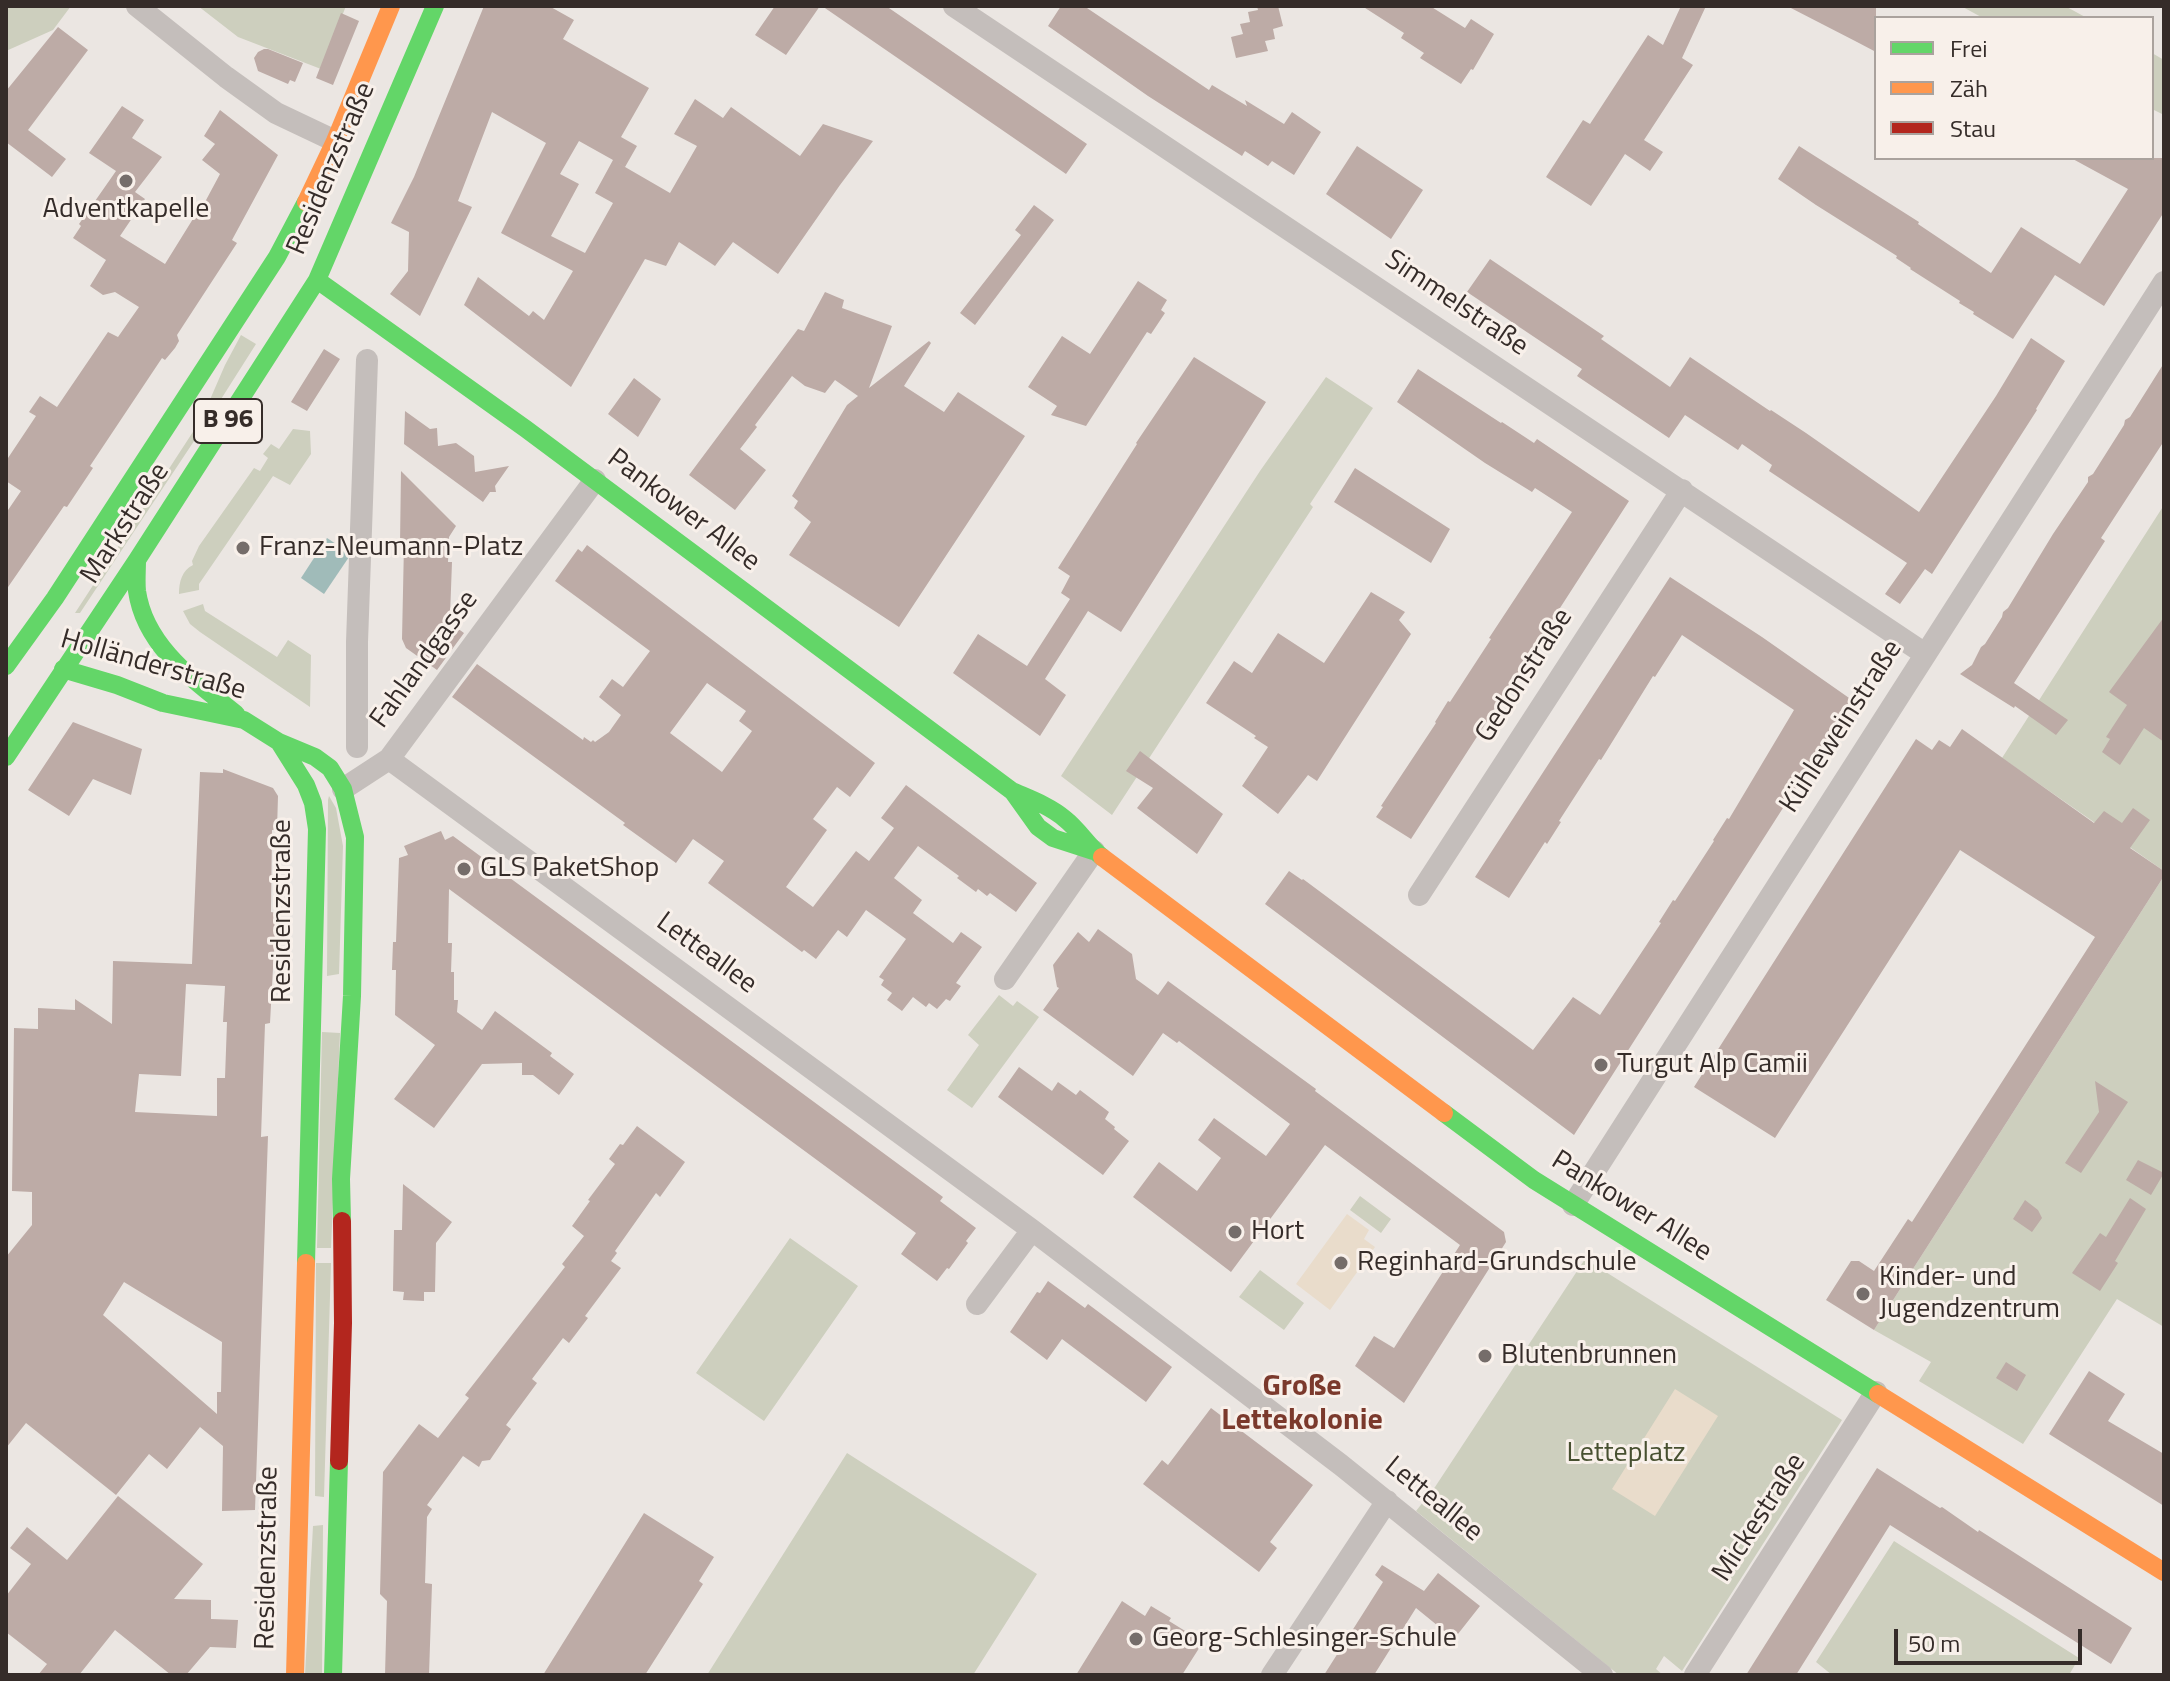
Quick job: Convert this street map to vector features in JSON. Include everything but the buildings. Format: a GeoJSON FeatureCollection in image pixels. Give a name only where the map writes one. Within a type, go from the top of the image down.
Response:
{"type":"FeatureCollection","features":[{"type":"Feature","properties":{"kind":"main road","name":"Residenzstraße"},"geometry":{"type":"LineString","coordinates":[[297,269],[312,190],[391,6]]}},
{"type":"Feature","properties":{"kind":"main road","name":"Residenzstraße"},"geometry":{"type":"LineString","coordinates":[[297,269],[435,6]]}},
{"type":"Feature","properties":{"kind":"main road","name":"Pankower Allee"},"geometry":{"type":"LineString","coordinates":[[297,269],[377,321],[595,480],[1012,791],[1052,809],[1067,820],[1094,851],[1534,1180],[2164,1572]]}},
{"type":"Feature","properties":{"kind":"main road","name":"Markstraße"},"geometry":{"type":"LineString","coordinates":[[6,757],[51,665],[137,560],[297,269]]}},
{"type":"Feature","properties":{"kind":"main road","name":"Markstraße"},"geometry":{"type":"LineString","coordinates":[[9,657],[297,269]]}},
{"type":"Feature","properties":{"kind":"main road"},"geometry":{"type":"LineString","coordinates":[[137,560],[137,591],[143,615],[157,643],[184,673],[244,720]]}},
{"type":"Feature","properties":{"kind":"main road","name":"Holländerstraße"},"geometry":{"type":"LineString","coordinates":[[9,657],[51,665],[163,703],[244,720],[279,742]]}},
{"type":"Feature","properties":{"kind":"main road","name":"Residenzstraße"},"geometry":{"type":"LineString","coordinates":[[279,742],[306,785],[313,803],[317,829],[295,1675]]}},
{"type":"Feature","properties":{"kind":"main road"},"geometry":{"type":"LineString","coordinates":[[279,742],[315,757],[330,768],[343,789],[353,825],[355,855],[352,996],[341,1179],[343,1338],[333,1675]]}},
{"type":"Feature","properties":{"kind":"street"},"geometry":{"type":"LineString","coordinates":[[137,6],[276,113],[335,141]]}},
{"type":"Feature","properties":{"kind":"street","name":"Simmelstraße"},"geometry":{"type":"LineString","coordinates":[[963,8],[1925,654]]}},
{"type":"Feature","properties":{"kind":"street","name":"Kühleweinstraße"},"geometry":{"type":"LineString","coordinates":[[1573,1205],[2164,282]]}},
{"type":"Feature","properties":{"kind":"street"},"geometry":{"type":"LineString","coordinates":[[357,747],[357,642],[367,360]]}},
{"type":"Feature","properties":{"kind":"street","name":"Fahlandgasse"},"geometry":{"type":"LineString","coordinates":[[389,759],[595,480]]}},
{"type":"Feature","properties":{"kind":"street","name":"Gedonstraße"},"geometry":{"type":"LineString","coordinates":[[1419,895],[1682,490]]}},
{"type":"Feature","properties":{"kind":"street"},"geometry":{"type":"LineString","coordinates":[[343,789],[389,759]]}},
{"type":"Feature","properties":{"kind":"street","name":"Letteallee"},"geometry":{"type":"LineString","coordinates":[[389,759],[1032,1230],[1387,1501],[1602,1675]]}},
{"type":"Feature","properties":{"kind":"street"},"geometry":{"type":"LineString","coordinates":[[1005,979],[1094,851]]}},
{"type":"Feature","properties":{"kind":"street"},"geometry":{"type":"LineString","coordinates":[[977,1304],[1032,1230]]}},
{"type":"Feature","properties":{"kind":"street","name":"Mickestraße"},"geometry":{"type":"LineString","coordinates":[[1695,1675],[1876,1392]]}},
{"type":"Feature","properties":{"kind":"street"},"geometry":{"type":"LineString","coordinates":[[1272,1675],[1387,1501]]}},
{"type":"Feature","properties":{"kind":"green space"},"geometry":{"type":"Polygon","coordinates":[[[6,6],[71,6],[53,30],[6,51],[6,6]]]}},
{"type":"Feature","properties":{"kind":"green space"},"geometry":{"type":"Polygon","coordinates":[[[198,6],[346,6],[321,69],[238,37],[198,6]]]}},
{"type":"Feature","properties":{"kind":"green space"},"geometry":{"type":"Polygon","coordinates":[[[1961,6],[2065,6],[2083,16],[1979,16],[1961,6]]]}},
{"type":"Feature","properties":{"kind":"green space"},"geometry":{"type":"Polygon","coordinates":[[[2154,54],[2164,60],[2164,115],[2154,110],[2154,54]]]}},
{"type":"Feature","properties":{"kind":"green space"},"geometry":{"type":"Polygon","coordinates":[[[241,335],[256,344],[80,613],[75,613],[202,418],[241,335]]]}},
{"type":"Feature","properties":{"kind":"green space"},"geometry":{"type":"Polygon","coordinates":[[[1326,377],[1373,408],[1310,504],[1313,507],[1112,815],[1061,776],[1260,471],[1326,377]]]}},
{"type":"Feature","properties":{"kind":"green space"},"geometry":{"type":"Polygon","coordinates":[[[293,429],[310,431],[311,454],[290,485],[273,476],[199,584],[199,590],[179,594],[182,577],[193,565],[199,546],[254,468],[260,471],[268,458],[263,454],[271,444],[279,449],[293,429]]]}},
{"type":"Feature","properties":{"kind":"green space"},"geometry":{"type":"Polygon","coordinates":[[[2164,505],[2164,871],[2002,758],[2164,505]]]}},
{"type":"Feature","properties":{"kind":"green space"},"geometry":{"type":"Polygon","coordinates":[[[203,604],[205,611],[277,657],[288,640],[311,655],[310,707],[190,624],[183,611],[203,604]]]}},
{"type":"Feature","properties":{"kind":"green space"},"geometry":{"type":"Polygon","coordinates":[[[329,796],[336,808],[343,846],[339,974],[327,976],[328,800],[329,796]]]}},
{"type":"Feature","properties":{"kind":"green space"},"geometry":{"type":"Polygon","coordinates":[[[2164,876],[2164,1327],[2117,1299],[2023,1444],[1919,1381],[1931,1362],[1874,1330],[2164,876]]]}},
{"type":"Feature","properties":{"kind":"green space"},"geometry":{"type":"Polygon","coordinates":[[[999,995],[1013,1006],[1017,1001],[1039,1017],[972,1108],[947,1090],[979,1045],[968,1035],[999,995]]]}},
{"type":"Feature","properties":{"kind":"green space"},"geometry":{"type":"Polygon","coordinates":[[[322,1032],[340,1033],[331,1248],[317,1248],[322,1032]]]}},
{"type":"Feature","properties":{"kind":"green space"},"geometry":{"type":"Polygon","coordinates":[[[1360,1196],[1391,1219],[1381,1233],[1350,1210],[1360,1196]]]}},
{"type":"Feature","properties":{"kind":"green space"},"geometry":{"type":"Polygon","coordinates":[[[790,1238],[858,1286],[764,1421],[696,1373],[790,1238]]]}},
{"type":"Feature","properties":{"kind":"green space","name":"Letteplatz"},"geometry":{"type":"Polygon","coordinates":[[[1585,1259],[1842,1420],[1682,1671],[1664,1656],[1656,1669],[1663,1675],[1619,1675],[1416,1511],[1435,1487],[1585,1259]]]}},
{"type":"Feature","properties":{"kind":"green space"},"geometry":{"type":"Polygon","coordinates":[[[316,1263],[331,1263],[324,1497],[315,1496],[316,1263]]]}},
{"type":"Feature","properties":{"kind":"green space"},"geometry":{"type":"Polygon","coordinates":[[[1260,1270],[1304,1303],[1284,1330],[1239,1297],[1260,1270]]]}},
{"type":"Feature","properties":{"kind":"green space"},"geometry":{"type":"Polygon","coordinates":[[[847,1453],[1037,1574],[973,1675],[707,1675],[847,1453]]]}},
{"type":"Feature","properties":{"kind":"green space"},"geometry":{"type":"Polygon","coordinates":[[[323,1525],[322,1675],[305,1675],[313,1526],[323,1525]]]}},
{"type":"Feature","properties":{"kind":"green space"},"geometry":{"type":"Polygon","coordinates":[[[1894,1541],[2079,1658],[2069,1675],[1832,1675],[1816,1662],[1894,1541]]]}},
{"type":"Feature","properties":{"kind":"sand"},"geometry":{"type":"Polygon","coordinates":[[[1347,1214],[1369,1230],[1364,1239],[1375,1247],[1330,1310],[1296,1284],[1347,1214]]]}},
{"type":"Feature","properties":{"kind":"sand"},"geometry":{"type":"Polygon","coordinates":[[[1675,1389],[1718,1416],[1655,1516],[1612,1489],[1675,1389]]]}},
{"type":"Feature","properties":{"kind":"water"},"geometry":{"type":"Polygon","coordinates":[[[327,538],[351,554],[324,594],[301,578],[327,538]]]}},
{"type":"Feature","properties":{"kind":"traffic: fast"},"geometry":{"type":"LineString","coordinates":[[6,757],[317,280],[435,6]]}},
{"type":"Feature","properties":{"kind":"traffic: fast"},"geometry":{"type":"LineString","coordinates":[[6,666],[55,598],[277,257],[306,202]]}},
{"type":"Feature","properties":{"kind":"traffic: fast"},"geometry":{"type":"LineString","coordinates":[[317,280],[526,429],[1012,791],[1059,814],[1102,857]]}},
{"type":"Feature","properties":{"kind":"traffic: fast"},"geometry":{"type":"LineString","coordinates":[[137,560],[137,591],[150,629],[174,661],[236,714]]}},
{"type":"Feature","properties":{"kind":"traffic: fast"},"geometry":{"type":"LineString","coordinates":[[63,669],[163,703],[244,720],[279,742],[315,757],[330,768],[343,789],[355,837],[352,996],[341,1179],[342,1221]]}},
{"type":"Feature","properties":{"kind":"traffic: fast"},"geometry":{"type":"LineString","coordinates":[[279,742],[306,785],[313,803],[317,829],[306,1263]]}},
{"type":"Feature","properties":{"kind":"traffic: fast"},"geometry":{"type":"LineString","coordinates":[[1013,792],[1038,827],[1053,838],[1093,851]]}},
{"type":"Feature","properties":{"kind":"traffic: fast"},"geometry":{"type":"LineString","coordinates":[[1444,1113],[1534,1180],[1878,1394]]}},
{"type":"Feature","properties":{"kind":"traffic: fast"},"geometry":{"type":"LineString","coordinates":[[333,1675],[339,1461]]}},
{"type":"Feature","properties":{"kind":"traffic: slow"},"geometry":{"type":"LineString","coordinates":[[306,202],[391,6]]}},
{"type":"Feature","properties":{"kind":"traffic: slow"},"geometry":{"type":"LineString","coordinates":[[1102,857],[1444,1113]]}},
{"type":"Feature","properties":{"kind":"traffic: slow"},"geometry":{"type":"LineString","coordinates":[[295,1675],[306,1263]]}},
{"type":"Feature","properties":{"kind":"traffic: slow"},"geometry":{"type":"LineString","coordinates":[[1878,1394],[2164,1572]]}},
{"type":"Feature","properties":{"kind":"traffic: jam"},"geometry":{"type":"LineString","coordinates":[[339,1461],[342,1221]]}},
{"type":"Feature","properties":{"kind":"place","name":"Adventkapelle"},"geometry":{"type":"Point","coordinates":[126,181]}},
{"type":"Feature","properties":{"kind":"place","name":"Franz-Neumann-Platz"},"geometry":{"type":"Point","coordinates":[243,548]}},
{"type":"Feature","properties":{"kind":"place","name":"GLS PaketShop"},"geometry":{"type":"Point","coordinates":[464,869]}},
{"type":"Feature","properties":{"kind":"place","name":"Turgut Alp Camii"},"geometry":{"type":"Point","coordinates":[1601,1065]}},
{"type":"Feature","properties":{"kind":"place","name":"Hort"},"geometry":{"type":"Point","coordinates":[1235,1232]}},
{"type":"Feature","properties":{"kind":"place","name":"Reginhard-Grundschule"},"geometry":{"type":"Point","coordinates":[1341,1263]}},
{"type":"Feature","properties":{"kind":"place","name":"Kinder- und Jugendzentrum"},"geometry":{"type":"Point","coordinates":[1863,1294]}},
{"type":"Feature","properties":{"kind":"place","name":"Blutenbrunnen"},"geometry":{"type":"Point","coordinates":[1485,1356]}},
{"type":"Feature","properties":{"kind":"place","name":"Georg-Schlesinger-Schule"},"geometry":{"type":"Point","coordinates":[1136,1639]}},
{"type":"Feature","properties":{"kind":"district","name":"Große Lettekolonie"},"geometry":{"type":"Point","coordinates":[1302,1405]}}]}
